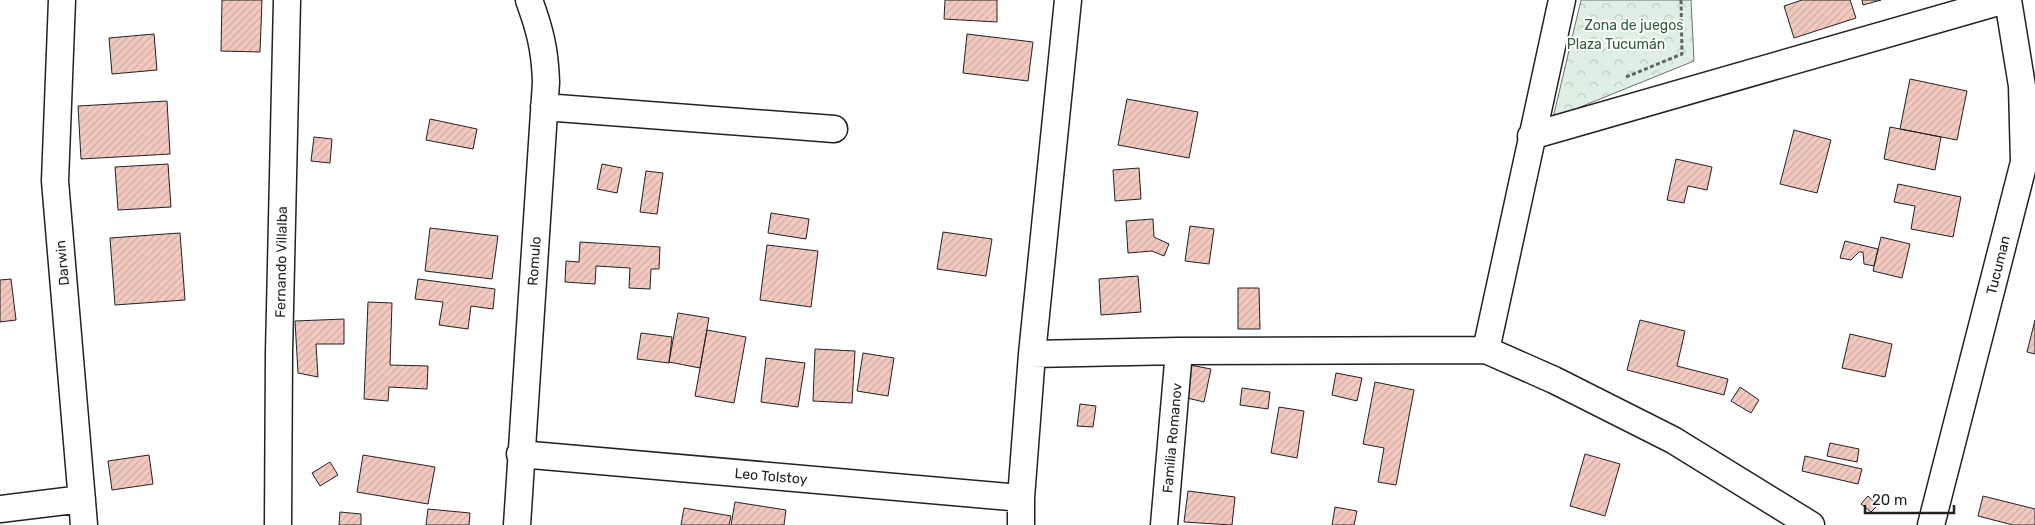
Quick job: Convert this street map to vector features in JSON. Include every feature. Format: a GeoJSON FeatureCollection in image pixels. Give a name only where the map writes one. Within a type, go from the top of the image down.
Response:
{"type":"FeatureCollection","features":[{"type":"Feature","properties":{"kind":"street","name":"Darwin"},"geometry":{"type":"LineString","coordinates":[[62,0],[55,182],[84,525]]}},
{"type":"Feature","properties":{"kind":"street","name":"Fernando Villalba"},"geometry":{"type":"LineString","coordinates":[[278,525],[278,353],[288,0]]}},
{"type":"Feature","properties":{"kind":"street","name":"Romulo"},"geometry":{"type":"LineString","coordinates":[[517,525],[520,454],[544,107],[545,53],[542,34],[529,0]]}},
{"type":"Feature","properties":{"kind":"street"},"geometry":{"type":"LineString","coordinates":[[1021,525],[1021,498],[1032,354],[1068,0]]}},
{"type":"Feature","properties":{"kind":"street"},"geometry":{"type":"LineString","coordinates":[[1486,350],[1562,0]]}},
{"type":"Feature","properties":{"kind":"street"},"geometry":{"type":"LineString","coordinates":[[1531,136],[2007,0]]}},
{"type":"Feature","properties":{"kind":"street","name":"Tucuman"},"geometry":{"type":"LineString","coordinates":[[1931,525],[2024,162],[2022,86],[2007,0]]}},
{"type":"Feature","properties":{"kind":"street"},"geometry":{"type":"LineString","coordinates":[[544,107],[834,128]]}},
{"type":"Feature","properties":{"kind":"street"},"geometry":{"type":"LineString","coordinates":[[1032,354],[1179,351],[1486,350],[1554,380],[1673,440],[1811,525]]}},
{"type":"Feature","properties":{"kind":"street","name":"Familia Romanov"},"geometry":{"type":"LineString","coordinates":[[1164,525],[1179,351]]}},
{"type":"Feature","properties":{"kind":"street","name":"Leo Tolstoy"},"geometry":{"type":"LineString","coordinates":[[520,454],[1021,498]]}},
{"type":"Feature","properties":{"kind":"street"},"geometry":{"type":"LineString","coordinates":[[0,509],[82,499]]}},
{"type":"Feature","properties":{"kind":"path"},"geometry":{"type":"LineString","coordinates":[[1619,80],[1682,54],[1681,0]]}},
{"type":"Feature","properties":{"kind":"green space","name":"Plaza Tucumán"},"geometry":{"type":"Polygon","coordinates":[[[1581,0],[1691,0],[1694,61],[1553,118],[1581,0]]]}},
{"type":"Feature","properties":{"kind":"building"},"geometry":{"type":"Polygon","coordinates":[[[222,0],[262,0],[260,52],[221,51],[222,0]]]}},
{"type":"Feature","properties":{"kind":"building"},"geometry":{"type":"Polygon","coordinates":[[[945,0],[997,0],[997,22],[944,19],[945,0]]]}},
{"type":"Feature","properties":{"kind":"building"},"geometry":{"type":"Polygon","coordinates":[[[1802,0],[1850,0],[1856,18],[1794,38],[1784,6],[1802,0]]]}},
{"type":"Feature","properties":{"kind":"building"},"geometry":{"type":"Polygon","coordinates":[[[1862,0],[1881,0],[1863,5],[1862,0]]]}},
{"type":"Feature","properties":{"kind":"building"},"geometry":{"type":"Polygon","coordinates":[[[154,34],[157,70],[112,74],[109,38],[154,34]]]}},
{"type":"Feature","properties":{"kind":"building"},"geometry":{"type":"Polygon","coordinates":[[[967,34],[1033,42],[1028,81],[963,73],[967,34]]]}},
{"type":"Feature","properties":{"kind":"building"},"geometry":{"type":"Polygon","coordinates":[[[1910,79],[1967,91],[1957,140],[1900,129],[1910,79]]]}},
{"type":"Feature","properties":{"kind":"building"},"geometry":{"type":"Polygon","coordinates":[[[1127,99],[1198,112],[1189,158],[1118,145],[1127,99]]]}},
{"type":"Feature","properties":{"kind":"building"},"geometry":{"type":"Polygon","coordinates":[[[167,101],[170,154],[81,159],[78,106],[167,101]]]}},
{"type":"Feature","properties":{"kind":"building"},"geometry":{"type":"Polygon","coordinates":[[[430,119],[477,129],[473,149],[426,140],[430,119]]]}},
{"type":"Feature","properties":{"kind":"building"},"geometry":{"type":"Polygon","coordinates":[[[1890,127],[1941,137],[1935,170],[1884,159],[1890,127]]]}},
{"type":"Feature","properties":{"kind":"building"},"geometry":{"type":"Polygon","coordinates":[[[1794,130],[1831,140],[1817,193],[1780,184],[1794,130]]]}},
{"type":"Feature","properties":{"kind":"building"},"geometry":{"type":"Polygon","coordinates":[[[314,137],[332,139],[330,163],[311,161],[314,137]]]}},
{"type":"Feature","properties":{"kind":"building"},"geometry":{"type":"Polygon","coordinates":[[[1676,159],[1712,167],[1707,190],[1688,186],[1684,203],[1667,200],[1676,159]]]}},
{"type":"Feature","properties":{"kind":"building"},"geometry":{"type":"Polygon","coordinates":[[[168,164],[171,207],[118,210],[115,167],[168,164]]]}},
{"type":"Feature","properties":{"kind":"building"},"geometry":{"type":"Polygon","coordinates":[[[602,164],[622,168],[617,193],[597,189],[602,164]]]}},
{"type":"Feature","properties":{"kind":"building"},"geometry":{"type":"Polygon","coordinates":[[[1139,168],[1141,199],[1115,201],[1113,170],[1139,168]]]}},
{"type":"Feature","properties":{"kind":"building"},"geometry":{"type":"Polygon","coordinates":[[[646,171],[663,173],[657,214],[640,212],[646,171]]]}},
{"type":"Feature","properties":{"kind":"building"},"geometry":{"type":"Polygon","coordinates":[[[1898,184],[1961,197],[1953,237],[1911,229],[1915,206],[1894,202],[1898,184]]]}},
{"type":"Feature","properties":{"kind":"building"},"geometry":{"type":"Polygon","coordinates":[[[771,213],[809,219],[806,239],[768,233],[771,213]]]}},
{"type":"Feature","properties":{"kind":"building"},"geometry":{"type":"Polygon","coordinates":[[[1153,219],[1154,237],[1169,244],[1164,256],[1152,251],[1128,253],[1126,221],[1153,219]]]}},
{"type":"Feature","properties":{"kind":"building"},"geometry":{"type":"Polygon","coordinates":[[[1190,226],[1214,229],[1209,264],[1185,261],[1190,226]]]}},
{"type":"Feature","properties":{"kind":"building"},"geometry":{"type":"Polygon","coordinates":[[[430,228],[498,236],[492,279],[425,271],[430,228]]]}},
{"type":"Feature","properties":{"kind":"building"},"geometry":{"type":"Polygon","coordinates":[[[943,232],[992,239],[986,276],[937,269],[943,232]]]}},
{"type":"Feature","properties":{"kind":"building"},"geometry":{"type":"Polygon","coordinates":[[[180,233],[185,300],[115,305],[110,238],[180,233]]]}},
{"type":"Feature","properties":{"kind":"building"},"geometry":{"type":"Polygon","coordinates":[[[1881,237],[1910,244],[1902,278],[1873,271],[1881,237]]]}},
{"type":"Feature","properties":{"kind":"building"},"geometry":{"type":"Polygon","coordinates":[[[1845,241],[1878,249],[1874,266],[1864,264],[1863,252],[1859,252],[1851,260],[1840,258],[1845,241]]]}},
{"type":"Feature","properties":{"kind":"building"},"geometry":{"type":"Polygon","coordinates":[[[580,242],[660,247],[659,269],[651,269],[650,289],[629,288],[630,268],[596,266],[595,284],[565,282],[566,261],[579,262],[580,242]]]}},
{"type":"Feature","properties":{"kind":"building"},"geometry":{"type":"Polygon","coordinates":[[[767,245],[818,251],[811,307],[760,300],[767,245]]]}},
{"type":"Feature","properties":{"kind":"building"},"geometry":{"type":"Polygon","coordinates":[[[1138,276],[1141,312],[1101,315],[1099,279],[1138,276]]]}},
{"type":"Feature","properties":{"kind":"building"},"geometry":{"type":"Polygon","coordinates":[[[11,279],[16,320],[0,322],[0,280],[11,279]]]}},
{"type":"Feature","properties":{"kind":"building"},"geometry":{"type":"Polygon","coordinates":[[[418,279],[495,289],[493,309],[471,306],[468,329],[439,325],[443,302],[415,299],[418,279]]]}},
{"type":"Feature","properties":{"kind":"building"},"geometry":{"type":"Polygon","coordinates":[[[1238,288],[1259,288],[1260,329],[1238,329],[1238,288]]]}},
{"type":"Feature","properties":{"kind":"building"},"geometry":{"type":"Polygon","coordinates":[[[368,302],[392,303],[390,365],[428,366],[427,389],[389,387],[388,401],[364,399],[368,302]]]}},
{"type":"Feature","properties":{"kind":"building"},"geometry":{"type":"Polygon","coordinates":[[[678,313],[709,318],[700,368],[669,362],[678,313]]]}},
{"type":"Feature","properties":{"kind":"building"},"geometry":{"type":"Polygon","coordinates":[[[344,319],[344,344],[316,344],[318,377],[298,373],[295,321],[344,319]]]}},
{"type":"Feature","properties":{"kind":"building"},"geometry":{"type":"Polygon","coordinates":[[[1640,320],[1685,331],[1677,366],[1728,379],[1724,395],[1627,370],[1640,320]]]}},
{"type":"Feature","properties":{"kind":"building"},"geometry":{"type":"Polygon","coordinates":[[[2035,320],[2035,354],[2027,352],[2035,320]]]}},
{"type":"Feature","properties":{"kind":"building"},"geometry":{"type":"Polygon","coordinates":[[[707,330],[746,337],[734,403],[695,396],[707,330]]]}},
{"type":"Feature","properties":{"kind":"building"},"geometry":{"type":"Polygon","coordinates":[[[641,333],[672,337],[669,363],[637,359],[641,333]]]}},
{"type":"Feature","properties":{"kind":"building"},"geometry":{"type":"Polygon","coordinates":[[[1850,334],[1892,344],[1885,377],[1842,368],[1850,334]]]}},
{"type":"Feature","properties":{"kind":"building"},"geometry":{"type":"Polygon","coordinates":[[[815,349],[855,351],[852,403],[813,401],[815,349]]]}},
{"type":"Feature","properties":{"kind":"building"},"geometry":{"type":"Polygon","coordinates":[[[863,353],[894,358],[888,396],[857,391],[863,353]]]}},
{"type":"Feature","properties":{"kind":"building"},"geometry":{"type":"Polygon","coordinates":[[[766,358],[805,363],[798,407],[761,402],[766,358]]]}},
{"type":"Feature","properties":{"kind":"building"},"geometry":{"type":"Polygon","coordinates":[[[1190,365],[1211,369],[1204,402],[1183,397],[1190,365]]]}},
{"type":"Feature","properties":{"kind":"building"},"geometry":{"type":"Polygon","coordinates":[[[1336,373],[1362,378],[1357,401],[1332,395],[1336,373]]]}},
{"type":"Feature","properties":{"kind":"building"},"geometry":{"type":"Polygon","coordinates":[[[1375,382],[1414,390],[1396,485],[1378,482],[1384,448],[1363,444],[1375,382]]]}},
{"type":"Feature","properties":{"kind":"building"},"geometry":{"type":"Polygon","coordinates":[[[1740,387],[1759,400],[1751,413],[1731,401],[1740,387]]]}},
{"type":"Feature","properties":{"kind":"building"},"geometry":{"type":"Polygon","coordinates":[[[1242,388],[1270,392],[1268,409],[1240,405],[1242,388]]]}},
{"type":"Feature","properties":{"kind":"building"},"geometry":{"type":"Polygon","coordinates":[[[1080,404],[1096,406],[1093,427],[1077,426],[1080,404]]]}},
{"type":"Feature","properties":{"kind":"building"},"geometry":{"type":"Polygon","coordinates":[[[1279,407],[1304,411],[1297,458],[1271,453],[1279,407]]]}},
{"type":"Feature","properties":{"kind":"building"},"geometry":{"type":"Polygon","coordinates":[[[1830,443],[1859,449],[1857,462],[1827,456],[1830,443]]]}},
{"type":"Feature","properties":{"kind":"building"},"geometry":{"type":"Polygon","coordinates":[[[1585,454],[1620,464],[1605,516],[1570,506],[1585,454]]]}},
{"type":"Feature","properties":{"kind":"building"},"geometry":{"type":"Polygon","coordinates":[[[149,455],[153,484],[112,490],[108,461],[149,455]]]}},
{"type":"Feature","properties":{"kind":"building"},"geometry":{"type":"Polygon","coordinates":[[[363,455],[435,467],[428,504],[357,492],[363,455]]]}},
{"type":"Feature","properties":{"kind":"building"},"geometry":{"type":"Polygon","coordinates":[[[1805,456],[1862,469],[1858,484],[1802,471],[1805,456]]]}},
{"type":"Feature","properties":{"kind":"building"},"geometry":{"type":"Polygon","coordinates":[[[330,462],[338,475],[320,486],[312,473],[330,462]]]}},
{"type":"Feature","properties":{"kind":"building"},"geometry":{"type":"Polygon","coordinates":[[[1188,491],[1235,497],[1232,525],[1184,522],[1188,491]]]}},
{"type":"Feature","properties":{"kind":"building"},"geometry":{"type":"Polygon","coordinates":[[[1868,496],[1878,505],[1871,512],[1861,504],[1868,496]]]}},
{"type":"Feature","properties":{"kind":"building"},"geometry":{"type":"Polygon","coordinates":[[[1983,496],[2035,509],[2035,525],[2013,525],[1978,516],[1983,496]]]}},
{"type":"Feature","properties":{"kind":"building"},"geometry":{"type":"Polygon","coordinates":[[[735,502],[786,510],[784,525],[731,525],[735,502]]]}},
{"type":"Feature","properties":{"kind":"building"},"geometry":{"type":"Polygon","coordinates":[[[1335,507],[1357,511],[1354,525],[1332,525],[1335,507]]]}},
{"type":"Feature","properties":{"kind":"building"},"geometry":{"type":"Polygon","coordinates":[[[684,508],[731,516],[729,525],[681,525],[684,508]]]}},
{"type":"Feature","properties":{"kind":"building"},"geometry":{"type":"Polygon","coordinates":[[[428,509],[470,513],[469,525],[426,525],[428,509]]]}},
{"type":"Feature","properties":{"kind":"building"},"geometry":{"type":"Polygon","coordinates":[[[340,512],[361,514],[361,525],[339,525],[340,512]]]}},
{"type":"Feature","properties":{"kind":"park label","name":"Zona de juegos"},"geometry":{"type":"Point","coordinates":[1634,25]}}]}
